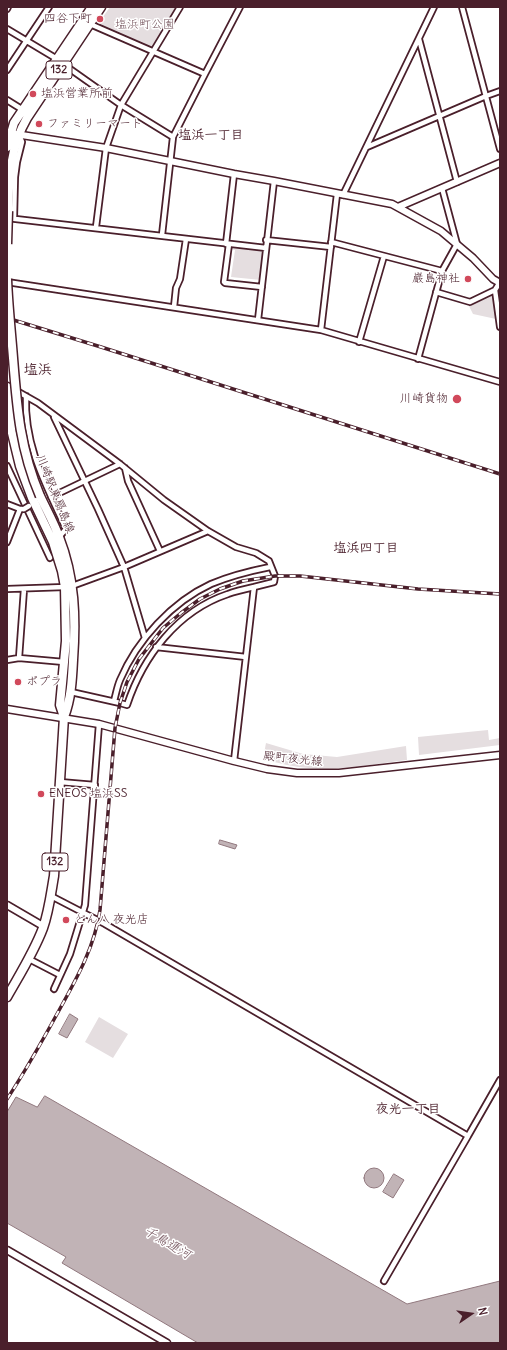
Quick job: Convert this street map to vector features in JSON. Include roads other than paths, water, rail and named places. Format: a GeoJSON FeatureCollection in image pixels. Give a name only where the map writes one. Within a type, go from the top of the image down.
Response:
{"type":"FeatureCollection","features":[{"type":"Feature","properties":{"kind":"highway","name":"132"},"geometry":{"type":"LineString","coordinates":[[7,244],[12,134],[27,118],[92,7]]}},
{"type":"Feature","properties":{"kind":"highway","name":"132"},"geometry":{"type":"LineString","coordinates":[[7,147],[14,124],[23,110],[90,24],[101,7]]}},
{"type":"Feature","properties":{"kind":"highway","name":"川崎駅東扇島線"},"geometry":{"type":"LineString","coordinates":[[7,281],[17,403],[21,433],[28,464],[30,504],[59,536],[65,554],[69,587],[75,614],[71,692],[64,717],[54,876],[51,896],[43,926],[29,959],[7,997]]}},
{"type":"Feature","properties":{"kind":"highway","name":"川崎駅東扇島線"},"geometry":{"type":"LineString","coordinates":[[7,387],[12,433],[30,504],[53,542],[62,571],[69,587],[60,705],[64,717]]}},
{"type":"Feature","properties":{"kind":"street"},"geometry":{"type":"LineString","coordinates":[[7,70],[49,7]]}},
{"type":"Feature","properties":{"kind":"street"},"geometry":{"type":"LineString","coordinates":[[96,227],[106,148],[121,105],[180,7]]}},
{"type":"Feature","properties":{"kind":"street"},"geometry":{"type":"LineString","coordinates":[[162,236],[173,138],[240,7]]}},
{"type":"Feature","properties":{"kind":"street"},"geometry":{"type":"LineString","coordinates":[[321,330],[331,244],[340,194],[367,147],[434,7]]}},
{"type":"Feature","properties":{"kind":"street"},"geometry":{"type":"LineString","coordinates":[[462,7],[500,149]]}},
{"type":"Feature","properties":{"kind":"street"},"geometry":{"type":"LineString","coordinates":[[90,24],[205,74]]}},
{"type":"Feature","properties":{"kind":"street"},"geometry":{"type":"LineString","coordinates":[[7,29],[60,62],[121,105],[173,138]]}},
{"type":"Feature","properties":{"kind":"street"},"geometry":{"type":"LineString","coordinates":[[419,40],[457,182]]}},
{"type":"Feature","properties":{"kind":"street"},"geometry":{"type":"LineString","coordinates":[[367,147],[500,91]]}},
{"type":"Feature","properties":{"kind":"street"},"geometry":{"type":"LineString","coordinates":[[7,100],[23,110]]}},
{"type":"Feature","properties":{"kind":"street"},"geometry":{"type":"LineString","coordinates":[[12,134],[170,159],[234,174],[392,204],[436,227],[500,282],[495,290],[470,302],[436,292]]}},
{"type":"Feature","properties":{"kind":"street"},"geometry":{"type":"LineString","coordinates":[[12,134],[22,142],[15,178],[14,218]]}},
{"type":"Feature","properties":{"kind":"street"},"geometry":{"type":"LineString","coordinates":[[398,207],[500,163]]}},
{"type":"Feature","properties":{"kind":"street"},"geometry":{"type":"LineString","coordinates":[[234,174],[224,282],[262,288]]}},
{"type":"Feature","properties":{"kind":"street"},"geometry":{"type":"LineString","coordinates":[[258,320],[266,240],[274,181]]}},
{"type":"Feature","properties":{"kind":"street"},"geometry":{"type":"LineString","coordinates":[[418,359],[442,271],[457,244],[442,188]]}},
{"type":"Feature","properties":{"kind":"street"},"geometry":{"type":"LineString","coordinates":[[8,214],[14,218],[266,248]]}},
{"type":"Feature","properties":{"kind":"street"},"geometry":{"type":"LineString","coordinates":[[174,307],[176,288],[180,279],[186,239]]}},
{"type":"Feature","properties":{"kind":"street"},"geometry":{"type":"LineString","coordinates":[[266,240],[331,244],[442,271]]}},
{"type":"Feature","properties":{"kind":"street"},"geometry":{"type":"LineString","coordinates":[[359,342],[384,256]]}},
{"type":"Feature","properties":{"kind":"street"},"geometry":{"type":"LineString","coordinates":[[7,281],[321,330],[500,382]]}},
{"type":"Feature","properties":{"kind":"street"},"geometry":{"type":"LineString","coordinates":[[495,290],[500,327]]}},
{"type":"Feature","properties":{"kind":"street"},"geometry":{"type":"LineString","coordinates":[[7,387],[26,396],[54,415],[120,464],[164,500],[208,531],[236,548],[256,553],[269,561],[270,567],[275,576],[274,582],[227,594],[201,606],[177,624],[156,647],[140,672],[128,706],[114,701],[71,692]]}},
{"type":"Feature","properties":{"kind":"street"},"geometry":{"type":"LineString","coordinates":[[26,396],[27,420],[35,458],[42,478],[66,529],[59,536]]}},
{"type":"Feature","properties":{"kind":"street"},"geometry":{"type":"LineString","coordinates":[[54,415],[124,568],[145,638]]}},
{"type":"Feature","properties":{"kind":"street"},"geometry":{"type":"LineString","coordinates":[[51,497],[120,464]]}},
{"type":"Feature","properties":{"kind":"street"},"geometry":{"type":"LineString","coordinates":[[7,466],[50,558]]}},
{"type":"Feature","properties":{"kind":"street"},"geometry":{"type":"LineString","coordinates":[[125,468],[128,481],[160,551]]}},
{"type":"Feature","properties":{"kind":"street"},"geometry":{"type":"LineString","coordinates":[[7,504],[30,504]]}},
{"type":"Feature","properties":{"kind":"street"},"geometry":{"type":"LineString","coordinates":[[7,542],[30,504]]}},
{"type":"Feature","properties":{"kind":"street"},"geometry":{"type":"LineString","coordinates":[[7,589],[69,587],[124,568],[208,531]]}},
{"type":"Feature","properties":{"kind":"street"},"geometry":{"type":"LineString","coordinates":[[114,701],[119,682],[145,638],[178,605],[198,592],[224,579],[270,567]]}},
{"type":"Feature","properties":{"kind":"street"},"geometry":{"type":"LineString","coordinates":[[234,761],[254,586]]}},
{"type":"Feature","properties":{"kind":"street"},"geometry":{"type":"LineString","coordinates":[[19,658],[24,589]]}},
{"type":"Feature","properties":{"kind":"street"},"geometry":{"type":"LineString","coordinates":[[156,647],[246,657]]}},
{"type":"Feature","properties":{"kind":"street"},"geometry":{"type":"LineString","coordinates":[[7,660],[19,658],[64,662]]}},
{"type":"Feature","properties":{"kind":"street","name":"殿町夜光線"},"geometry":{"type":"LineString","coordinates":[[7,708],[99,724],[234,761],[282,772],[327,774],[355,772],[500,755]]}},
{"type":"Feature","properties":{"kind":"street"},"geometry":{"type":"LineString","coordinates":[[54,989],[70,954],[85,905],[99,724]]}},
{"type":"Feature","properties":{"kind":"street"},"geometry":{"type":"LineString","coordinates":[[60,782],[95,785]]}},
{"type":"Feature","properties":{"kind":"street"},"geometry":{"type":"LineString","coordinates":[[51,896],[82,911],[468,1136]]}},
{"type":"Feature","properties":{"kind":"street"},"geometry":{"type":"LineString","coordinates":[[7,905],[43,926]]}},
{"type":"Feature","properties":{"kind":"street"},"geometry":{"type":"LineString","coordinates":[[29,959],[60,975]]}},
{"type":"Feature","properties":{"kind":"street"},"geometry":{"type":"LineString","coordinates":[[384,1281],[500,1080]]}},
{"type":"Feature","properties":{"kind":"street"},"geometry":{"type":"LineString","coordinates":[[7,1250],[167,1343]]}},
{"type":"Feature","properties":{"kind":"water"},"geometry":{"type":"Polygon","coordinates":[[[220,840],[237,845],[235,849],[219,844],[220,840]]]}},
{"type":"Feature","properties":{"kind":"water"},"geometry":{"type":"Polygon","coordinates":[[[70,1014],[78,1019],[67,1038],[59,1034],[70,1014]]]}},
{"type":"Feature","properties":{"kind":"water","name":"千鳥運河"},"geometry":{"type":"Polygon","coordinates":[[[45,1096],[407,1304],[500,1281],[500,1343],[198,1343],[62,1263],[66,1257],[7,1223],[7,1112],[16,1097],[37,1107],[45,1096]]]}},
{"type":"Feature","properties":{"kind":"water"},"geometry":{"type":"Polygon","coordinates":[[[374,1168],[381,1171],[384,1178],[381,1185],[374,1188],[367,1185],[364,1178],[367,1171],[374,1168]]]}},
{"type":"Feature","properties":{"kind":"water"},"geometry":{"type":"Polygon","coordinates":[[[394,1174],[404,1180],[393,1198],[383,1192],[394,1174]]]}},
{"type":"Feature","properties":{"kind":"railway"},"geometry":{"type":"LineString","coordinates":[[7,318],[500,474]]}},
{"type":"Feature","properties":{"kind":"railway"},"geometry":{"type":"LineString","coordinates":[[7,1099],[30,1062],[66,997],[81,969],[93,940],[100,910],[115,728],[120,703],[127,682],[139,659],[163,628],[200,599],[220,589],[243,581],[275,576],[300,576],[418,589],[500,594]]}},
{"type":"Feature","properties":{"kind":"place","name":"四谷下町"},"geometry":{"type":"Point","coordinates":[100,19]}},
{"type":"Feature","properties":{"kind":"place","name":"塩浜営業所前"},"geometry":{"type":"Point","coordinates":[33,94]}},
{"type":"Feature","properties":{"kind":"place","name":"ファミリーマート"},"geometry":{"type":"Point","coordinates":[39,124]}},
{"type":"Feature","properties":{"kind":"place","name":"巌島神社"},"geometry":{"type":"Point","coordinates":[468,279]}},
{"type":"Feature","properties":{"kind":"place","name":"川崎貨物"},"geometry":{"type":"Point","coordinates":[457,399]}},
{"type":"Feature","properties":{"kind":"place","name":"ポプラ"},"geometry":{"type":"Point","coordinates":[18,682]}},
{"type":"Feature","properties":{"kind":"place","name":"ENEOS 塩浜SS"},"geometry":{"type":"Point","coordinates":[41,794]}},
{"type":"Feature","properties":{"kind":"place","name":"どん八 夜光店"},"geometry":{"type":"Point","coordinates":[66,920]}},
{"type":"Feature","properties":{"kind":"district","name":"塩浜一丁目"},"geometry":{"type":"Point","coordinates":[211,135]}},
{"type":"Feature","properties":{"kind":"district","name":"塩浜"},"geometry":{"type":"Point","coordinates":[38,370]}},
{"type":"Feature","properties":{"kind":"district","name":"塩浜四丁目"},"geometry":{"type":"Point","coordinates":[366,548]}},
{"type":"Feature","properties":{"kind":"district","name":"夜光一丁目"},"geometry":{"type":"Point","coordinates":[408,1109]}},
{"type":"Feature","properties":{"kind":"park label","name":"塩浜町公園"},"geometry":{"type":"Point","coordinates":[145,25]}}]}
